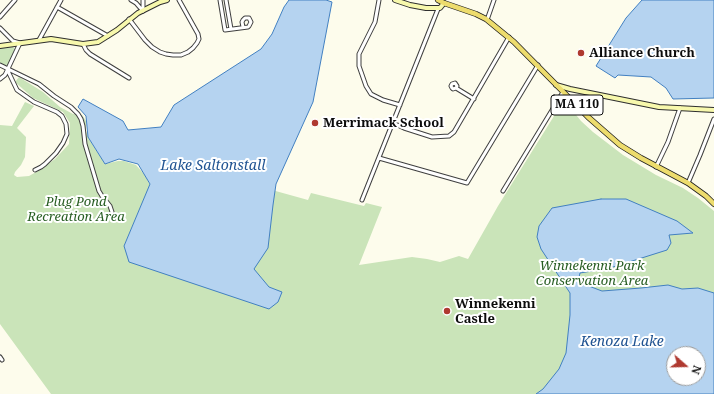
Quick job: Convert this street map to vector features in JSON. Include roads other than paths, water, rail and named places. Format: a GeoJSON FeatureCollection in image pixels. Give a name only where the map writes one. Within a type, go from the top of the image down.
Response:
{"type":"FeatureCollection","features":[{"type":"Feature","properties":{"kind":"main road"},"geometry":{"type":"LineString","coordinates":[[0,46],[56,39],[83,44],[98,42],[143,11],[167,0]]}},
{"type":"Feature","properties":{"kind":"main road"},"geometry":{"type":"LineString","coordinates":[[395,0],[418,7],[438,9],[441,8],[444,3]]}},
{"type":"Feature","properties":{"kind":"main road","name":"MA 110"},"geometry":{"type":"LineString","coordinates":[[438,0],[487,20],[509,37],[588,117],[620,144],[656,167],[688,184],[706,196],[714,204]]}},
{"type":"Feature","properties":{"kind":"main road"},"geometry":{"type":"LineString","coordinates":[[556,84],[570,89],[659,107],[714,110]]}},
{"type":"Feature","properties":{"kind":"street"},"geometry":{"type":"LineString","coordinates":[[0,17],[15,0]]}},
{"type":"Feature","properties":{"kind":"street"},"geometry":{"type":"LineString","coordinates":[[39,40],[61,0]]}},
{"type":"Feature","properties":{"kind":"street"},"geometry":{"type":"LineString","coordinates":[[131,0],[143,11]]}},
{"type":"Feature","properties":{"kind":"street"},"geometry":{"type":"LineString","coordinates":[[143,0],[143,11]]}},
{"type":"Feature","properties":{"kind":"street"},"geometry":{"type":"LineString","coordinates":[[130,19],[152,47],[160,52],[181,55],[193,48],[198,39],[198,34],[179,0]]}},
{"type":"Feature","properties":{"kind":"street"},"geometry":{"type":"LineString","coordinates":[[220,0],[225,30],[243,28]]}},
{"type":"Feature","properties":{"kind":"street"},"geometry":{"type":"LineString","coordinates":[[226,0],[231,29]]}},
{"type":"Feature","properties":{"kind":"street"},"geometry":{"type":"LineString","coordinates":[[379,0],[375,22],[360,50],[359,66],[366,86],[371,94],[400,106]]}},
{"type":"Feature","properties":{"kind":"street"},"geometry":{"type":"LineString","coordinates":[[487,20],[494,0]]}},
{"type":"Feature","properties":{"kind":"street"},"geometry":{"type":"LineString","coordinates":[[57,7],[108,36]]}},
{"type":"Feature","properties":{"kind":"street"},"geometry":{"type":"LineString","coordinates":[[362,200],[438,9]]}},
{"type":"Feature","properties":{"kind":"street"},"geometry":{"type":"LineString","coordinates":[[0,28],[13,41],[20,43],[5,75],[0,79]]}},
{"type":"Feature","properties":{"kind":"street"},"geometry":{"type":"LineString","coordinates":[[393,123],[432,137],[450,136],[474,99],[509,37]]}},
{"type":"Feature","properties":{"kind":"street"},"geometry":{"type":"LineString","coordinates":[[83,44],[90,54],[129,78]]}},
{"type":"Feature","properties":{"kind":"street"},"geometry":{"type":"LineString","coordinates":[[0,65],[40,84],[78,114],[83,126],[85,144],[102,196],[110,206],[112,212]]}},
{"type":"Feature","properties":{"kind":"street"},"geometry":{"type":"LineString","coordinates":[[379,158],[467,183],[538,65]]}},
{"type":"Feature","properties":{"kind":"street"},"geometry":{"type":"LineString","coordinates":[[8,69],[17,90],[34,102],[62,116],[66,124],[67,134],[63,143],[45,164],[35,170]]}},
{"type":"Feature","properties":{"kind":"street"},"geometry":{"type":"LineString","coordinates":[[456,88],[474,99]]}},
{"type":"Feature","properties":{"kind":"street"},"geometry":{"type":"LineString","coordinates":[[503,191],[563,92]]}},
{"type":"Feature","properties":{"kind":"street"},"geometry":{"type":"LineString","coordinates":[[656,167],[668,142],[680,108]]}},
{"type":"Feature","properties":{"kind":"street"},"geometry":{"type":"LineString","coordinates":[[688,184],[714,119]]}},
{"type":"Feature","properties":{"kind":"water","name":"Lake Saltonstall"},"geometry":{"type":"Polygon","coordinates":[[[289,0],[326,0],[332,2],[313,102],[276,184],[268,248],[254,269],[269,287],[282,292],[278,302],[269,309],[129,262],[124,246],[150,184],[138,164],[119,159],[105,164],[88,137],[86,116],[78,107],[83,99],[123,121],[128,130],[161,127],[174,105],[261,49],[272,34],[284,7],[289,0]]]}},
{"type":"Feature","properties":{"kind":"water"},"geometry":{"type":"Polygon","coordinates":[[[642,0],[714,0],[714,98],[673,99],[666,88],[651,77],[618,75],[615,78],[596,66],[626,18],[642,0]]]}},
{"type":"Feature","properties":{"kind":"water","name":"Kenoza Lake"},"geometry":{"type":"Polygon","coordinates":[[[601,199],[626,199],[677,221],[693,233],[669,235],[671,243],[667,250],[610,268],[580,273],[578,282],[602,291],[668,285],[682,289],[698,288],[714,293],[714,394],[536,394],[543,389],[559,369],[566,353],[570,315],[570,293],[541,249],[537,237],[539,226],[552,208],[601,199]]]}},
{"type":"Feature","properties":{"kind":"place","name":"Alliance Church"},"geometry":{"type":"Point","coordinates":[581,53]}},
{"type":"Feature","properties":{"kind":"place","name":"Merrimack School"},"geometry":{"type":"Point","coordinates":[315,123]}},
{"type":"Feature","properties":{"kind":"place","name":"Winnekenni Castle"},"geometry":{"type":"Point","coordinates":[447,311]}},
{"type":"Feature","properties":{"kind":"park label","name":"Plug Pond Recreation Area"},"geometry":{"type":"Point","coordinates":[76,210]}},
{"type":"Feature","properties":{"kind":"park label","name":"Winnekenni Park Conservation Area"},"geometry":{"type":"Point","coordinates":[592,274]}}]}
